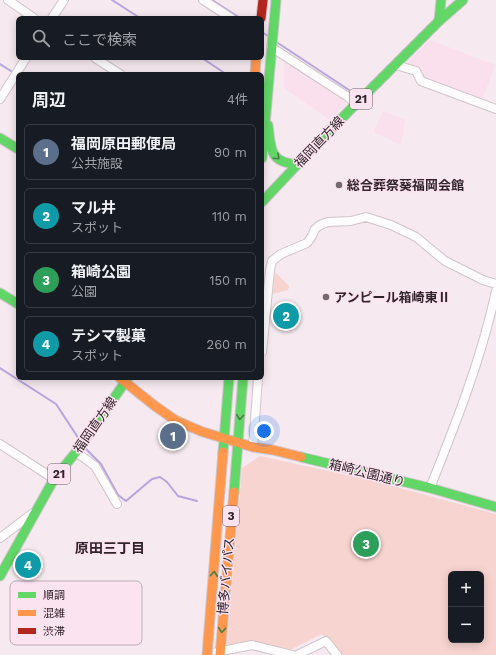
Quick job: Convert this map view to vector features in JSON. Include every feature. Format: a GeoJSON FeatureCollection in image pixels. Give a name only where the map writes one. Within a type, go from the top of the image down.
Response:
{"type":"FeatureCollection","features":[{"type":"Feature","properties":{"kind":"main road"},"geometry":{"type":"LineString","coordinates":[[261,16],[263,0]]}},
{"type":"Feature","properties":{"kind":"main road"},"geometry":{"type":"LineString","coordinates":[[264,134],[276,0]]}},
{"type":"Feature","properties":{"kind":"main road"},"geometry":{"type":"LineString","coordinates":[[439,21],[441,0]]}},
{"type":"Feature","properties":{"kind":"main road","name":"福岡直方線"},"geometry":{"type":"LineString","coordinates":[[264,200],[356,104],[439,21],[463,0]]}},
{"type":"Feature","properties":{"kind":"main road"},"geometry":{"type":"LineString","coordinates":[[255,72],[256,60]]}},
{"type":"Feature","properties":{"kind":"main road"},"geometry":{"type":"LineString","coordinates":[[266,110],[272,153],[277,159],[286,164],[297,164]]}},
{"type":"Feature","properties":{"kind":"main road"},"geometry":{"type":"LineString","coordinates":[[0,138],[16,148]]}},
{"type":"Feature","properties":{"kind":"main road"},"geometry":{"type":"LineString","coordinates":[[0,293],[16,303]]}},
{"type":"Feature","properties":{"kind":"main road","name":"福岡直方線"},"geometry":{"type":"LineString","coordinates":[[0,576],[54,479],[76,452],[123,380]]}},
{"type":"Feature","properties":{"kind":"main road","name":"箱崎公園通り"},"geometry":{"type":"LineString","coordinates":[[125,380],[155,406],[175,420],[202,432],[253,447],[273,450],[430,488],[496,507]]}},
{"type":"Feature","properties":{"kind":"main road","name":"博多バイパス"},"geometry":{"type":"LineString","coordinates":[[220,653],[243,380]]}},
{"type":"Feature","properties":{"kind":"main road","name":"博多バイパス"},"geometry":{"type":"LineString","coordinates":[[205,655],[229,381]]}},
{"type":"Feature","properties":{"kind":"street"},"geometry":{"type":"LineString","coordinates":[[8,0],[31,16]]}},
{"type":"Feature","properties":{"kind":"street"},"geometry":{"type":"LineString","coordinates":[[53,16],[64,0]]}},
{"type":"Feature","properties":{"kind":"street"},"geometry":{"type":"LineString","coordinates":[[203,0],[228,16]]}},
{"type":"Feature","properties":{"kind":"street"},"geometry":{"type":"LineString","coordinates":[[271,47],[348,97],[356,104]]}},
{"type":"Feature","properties":{"kind":"street"},"geometry":{"type":"LineString","coordinates":[[17,72],[25,60]]}},
{"type":"Feature","properties":{"kind":"street"},"geometry":{"type":"LineString","coordinates":[[99,60],[117,72]]}},
{"type":"Feature","properties":{"kind":"street"},"geometry":{"type":"LineString","coordinates":[[396,64],[416,71],[421,81],[496,109]]}},
{"type":"Feature","properties":{"kind":"street"},"geometry":{"type":"LineString","coordinates":[[0,98],[16,73]]}},
{"type":"Feature","properties":{"kind":"street"},"geometry":{"type":"LineString","coordinates":[[264,332],[272,261],[281,254],[306,243],[312,236],[315,229],[328,222],[351,221],[366,217],[391,225],[416,237],[445,261],[483,280],[496,284]]}},
{"type":"Feature","properties":{"kind":"street"},"geometry":{"type":"LineString","coordinates":[[430,488],[454,429],[480,356],[496,291]]}},
{"type":"Feature","properties":{"kind":"street"},"geometry":{"type":"LineString","coordinates":[[253,447],[258,380]]}},
{"type":"Feature","properties":{"kind":"street"},"geometry":{"type":"LineString","coordinates":[[0,444],[54,479]]}},
{"type":"Feature","properties":{"kind":"street"},"geometry":{"type":"LineString","coordinates":[[76,452],[95,466],[117,504]]}},
{"type":"Feature","properties":{"kind":"street"},"geometry":{"type":"LineString","coordinates":[[0,538],[37,510]]}},
{"type":"Feature","properties":{"kind":"street"},"geometry":{"type":"LineString","coordinates":[[297,655],[326,641],[337,655]]}},
{"type":"Feature","properties":{"kind":"street"},"geometry":{"type":"LineString","coordinates":[[205,655],[252,645],[292,655]]}},
{"type":"Feature","properties":{"kind":"shaded area"},"geometry":{"type":"Polygon","coordinates":[[[430,40],[495,65],[482,101],[423,79],[417,69],[406,64],[430,40]]]}},
{"type":"Feature","properties":{"kind":"shaded area"},"geometry":{"type":"Polygon","coordinates":[[[284,57],[348,101],[330,120],[284,88],[284,57]]]}},
{"type":"Feature","properties":{"kind":"shaded area"},"geometry":{"type":"Polygon","coordinates":[[[383,111],[405,120],[401,145],[374,132],[383,111]]]}},
{"type":"Feature","properties":{"kind":"shaded area"},"geometry":{"type":"Polygon","coordinates":[[[276,273],[289,286],[288,290],[273,294],[274,278],[276,273]]]}},
{"type":"Feature","properties":{"kind":"shaded area"},"geometry":{"type":"Polygon","coordinates":[[[260,456],[374,481],[496,514],[496,655],[338,655],[322,634],[290,650],[245,642],[227,645],[242,468],[260,456]]]}},
{"type":"Feature","properties":{"kind":"waterway"},"geometry":{"type":"LineString","coordinates":[[112,0],[137,16]]}},
{"type":"Feature","properties":{"kind":"waterway"},"geometry":{"type":"LineString","coordinates":[[212,0],[237,16]]}},
{"type":"Feature","properties":{"kind":"waterway"},"geometry":{"type":"LineString","coordinates":[[264,33],[268,36]]}},
{"type":"Feature","properties":{"kind":"waterway"},"geometry":{"type":"LineString","coordinates":[[278,43],[352,92]]}},
{"type":"Feature","properties":{"kind":"waterway"},"geometry":{"type":"LineString","coordinates":[[205,60],[223,72]]}},
{"type":"Feature","properties":{"kind":"waterway"},"geometry":{"type":"LineString","coordinates":[[0,64],[14,73]]}},
{"type":"Feature","properties":{"kind":"waterway"},"geometry":{"type":"LineString","coordinates":[[0,368],[16,378]]}},
{"type":"Feature","properties":{"kind":"waterway"},"geometry":{"type":"LineString","coordinates":[[19,380],[56,404],[79,439]]}},
{"type":"Feature","properties":{"kind":"waterway"},"geometry":{"type":"LineString","coordinates":[[85,448],[101,464],[118,495],[126,501],[152,479],[160,477],[167,482],[178,496],[197,501]]}},
{"type":"Feature","properties":{"kind":"traffic: fast"},"geometry":{"type":"LineString","coordinates":[[264,135],[276,0]]}},
{"type":"Feature","properties":{"kind":"traffic: fast"},"geometry":{"type":"LineString","coordinates":[[439,21],[441,0]]}},
{"type":"Feature","properties":{"kind":"traffic: fast"},"geometry":{"type":"LineString","coordinates":[[264,200],[329,131],[439,21],[463,0]]}},
{"type":"Feature","properties":{"kind":"traffic: fast"},"geometry":{"type":"LineString","coordinates":[[268,125],[273,153],[281,161],[297,164]]}},
{"type":"Feature","properties":{"kind":"traffic: fast"},"geometry":{"type":"LineString","coordinates":[[0,138],[16,148]]}},
{"type":"Feature","properties":{"kind":"traffic: fast"},"geometry":{"type":"LineString","coordinates":[[0,293],[16,303]]}},
{"type":"Feature","properties":{"kind":"traffic: fast"},"geometry":{"type":"LineString","coordinates":[[0,576],[54,479],[76,452],[127,380]]}},
{"type":"Feature","properties":{"kind":"traffic: fast"},"geometry":{"type":"LineString","coordinates":[[223,452],[229,380]]}},
{"type":"Feature","properties":{"kind":"traffic: fast"},"geometry":{"type":"LineString","coordinates":[[234,492],[243,380]]}},
{"type":"Feature","properties":{"kind":"traffic: fast"},"geometry":{"type":"LineString","coordinates":[[301,457],[430,488],[496,507]]}},
{"type":"Feature","properties":{"kind":"traffic: slow"},"geometry":{"type":"LineString","coordinates":[[255,72],[256,60]]}},
{"type":"Feature","properties":{"kind":"traffic: slow"},"geometry":{"type":"LineString","coordinates":[[122,380],[175,420],[191,427],[253,447],[301,457]]}},
{"type":"Feature","properties":{"kind":"traffic: slow"},"geometry":{"type":"LineString","coordinates":[[207,655],[223,452]]}},
{"type":"Feature","properties":{"kind":"traffic: slow"},"geometry":{"type":"LineString","coordinates":[[220,655],[234,492]]}},
{"type":"Feature","properties":{"kind":"traffic: jam"},"geometry":{"type":"LineString","coordinates":[[261,16],[263,0]]}},
{"type":"Feature","properties":{"kind":"place","name":"総合葬祭葵福岡会館"},"geometry":{"type":"Point","coordinates":[339,185]}},
{"type":"Feature","properties":{"kind":"place","name":"アンピール箱崎東Ⅱ"},"geometry":{"type":"Point","coordinates":[326,297]}},
{"type":"Feature","properties":{"kind":"place","name":"マル井"},"geometry":{"type":"Point","coordinates":[286,316]}},
{"type":"Feature","properties":{"kind":"place","name":"福岡原田郵便局"},"geometry":{"type":"Point","coordinates":[173,436]}},
{"type":"Feature","properties":{"kind":"place","name":"箱崎公園"},"geometry":{"type":"Point","coordinates":[366,544]}},
{"type":"Feature","properties":{"kind":"place","name":"テシマ製菓"},"geometry":{"type":"Point","coordinates":[28,565]}},
{"type":"Feature","properties":{"kind":"district","name":"原田三丁目"},"geometry":{"type":"Point","coordinates":[110,548]}}]}
